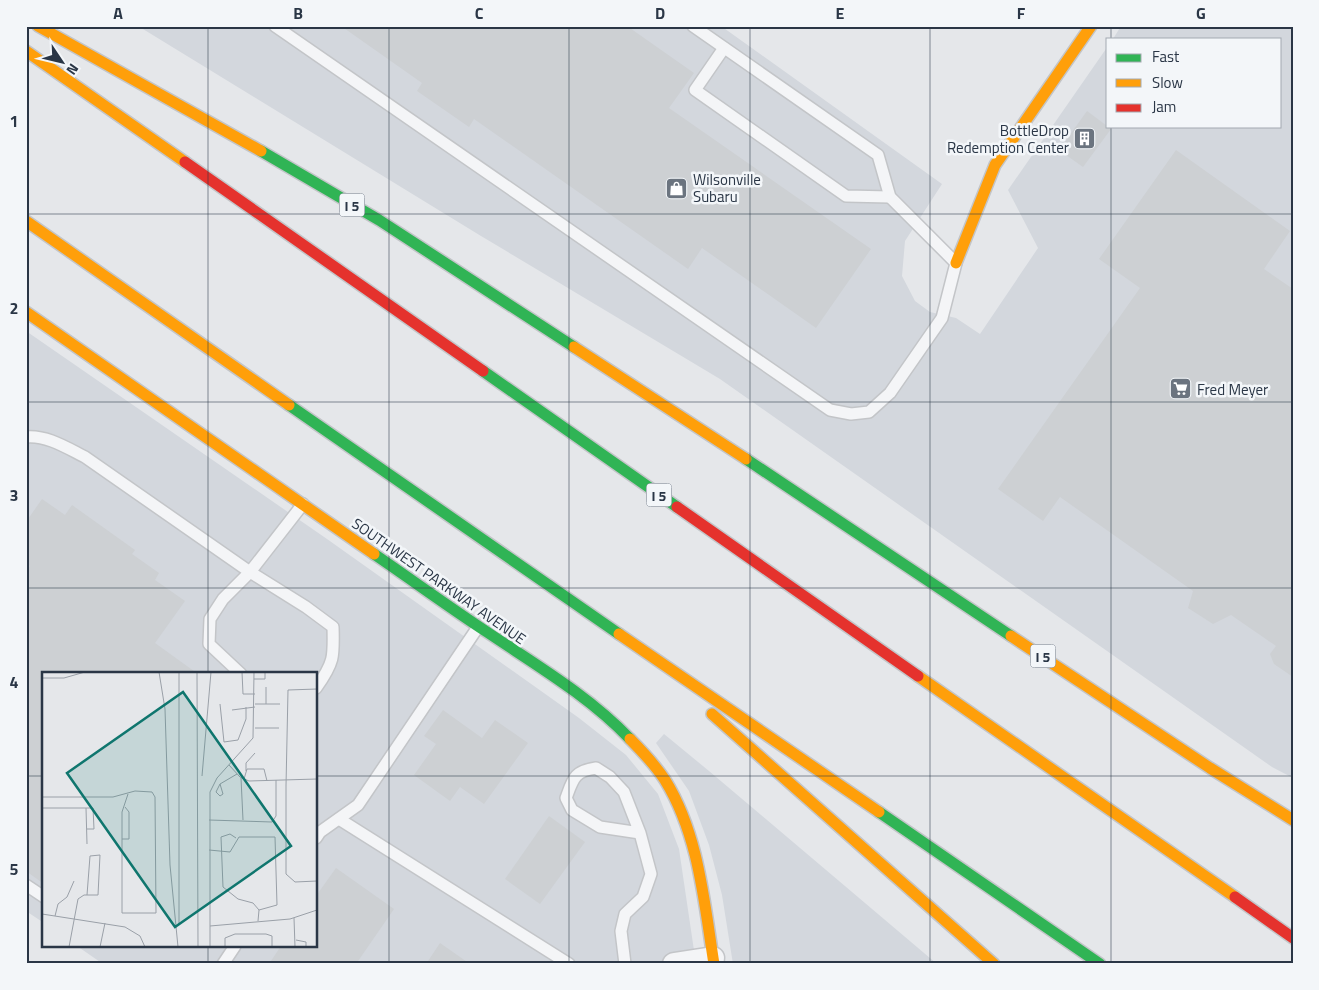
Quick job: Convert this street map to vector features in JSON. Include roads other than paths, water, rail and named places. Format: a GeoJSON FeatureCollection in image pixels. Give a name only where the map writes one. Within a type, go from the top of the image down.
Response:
{"type":"FeatureCollection","features":[{"type":"Feature","properties":{"kind":"main road","name":"I 5"},"geometry":{"type":"LineString","coordinates":[[38,26],[276,160],[378,220],[661,403],[1210,768],[1293,820]]}},
{"type":"Feature","properties":{"kind":"main road"},"geometry":{"type":"LineString","coordinates":[[956,264],[995,164],[1091,26]]}},
{"type":"Feature","properties":{"kind":"main road","name":"I 5"},"geometry":{"type":"LineString","coordinates":[[26,51],[1293,938]]}},
{"type":"Feature","properties":{"kind":"main road"},"geometry":{"type":"LineString","coordinates":[[26,221],[516,564],[622,634],[1100,964]]}},
{"type":"Feature","properties":{"kind":"main road","name":"SOUTHWEST PARKWAY AVENUE"},"geometry":{"type":"LineString","coordinates":[[26,312],[593,706],[625,734],[651,761],[671,790],[684,818],[696,863],[713,961]]}},
{"type":"Feature","properties":{"kind":"main road"},"geometry":{"type":"LineString","coordinates":[[622,634],[994,964]]}},
{"type":"Feature","properties":{"kind":"street"},"geometry":{"type":"LineString","coordinates":[[674,964],[713,961]]}},
{"type":"Feature","properties":{"kind":"lane"},"geometry":{"type":"LineString","coordinates":[[275,26],[830,410],[851,414],[869,412],[890,393],[942,318],[956,264],[890,196],[878,155],[693,26]]}},
{"type":"Feature","properties":{"kind":"lane"},"geometry":{"type":"LineString","coordinates":[[724,48],[695,90],[846,196],[890,196]]}},
{"type":"Feature","properties":{"kind":"lane"},"geometry":{"type":"LineString","coordinates":[[26,436],[34,436],[62,444],[85,457],[250,572],[333,626],[334,650],[329,670],[318,685]]}},
{"type":"Feature","properties":{"kind":"lane"},"geometry":{"type":"LineString","coordinates":[[239,672],[209,644],[210,619],[223,599],[250,572],[303,504]]}},
{"type":"Feature","properties":{"kind":"lane"},"geometry":{"type":"LineString","coordinates":[[318,835],[358,805],[478,627]]}},
{"type":"Feature","properties":{"kind":"lane"},"geometry":{"type":"LineString","coordinates":[[625,964],[620,931],[625,914],[643,897],[651,874],[640,833],[624,792],[610,777],[596,768],[583,770],[573,780],[566,798],[572,810],[600,827],[640,833]]}},
{"type":"Feature","properties":{"kind":"lane"},"geometry":{"type":"LineString","coordinates":[[339,820],[569,964]]}},
{"type":"Feature","properties":{"kind":"lane"},"geometry":{"type":"LineString","coordinates":[[26,885],[42,896]]}},
{"type":"Feature","properties":{"kind":"lane"},"geometry":{"type":"LineString","coordinates":[[223,964],[234,948]]}},
{"type":"Feature","properties":{"kind":"place","name":"BottleDrop Redemption Center"},"geometry":{"type":"Point","coordinates":[1085,139]}},
{"type":"Feature","properties":{"kind":"place","name":"Wilsonville Subaru"},"geometry":{"type":"Point","coordinates":[677,188]}},
{"type":"Feature","properties":{"kind":"place","name":"Fred Meyer"},"geometry":{"type":"Point","coordinates":[1181,389]}}]}
